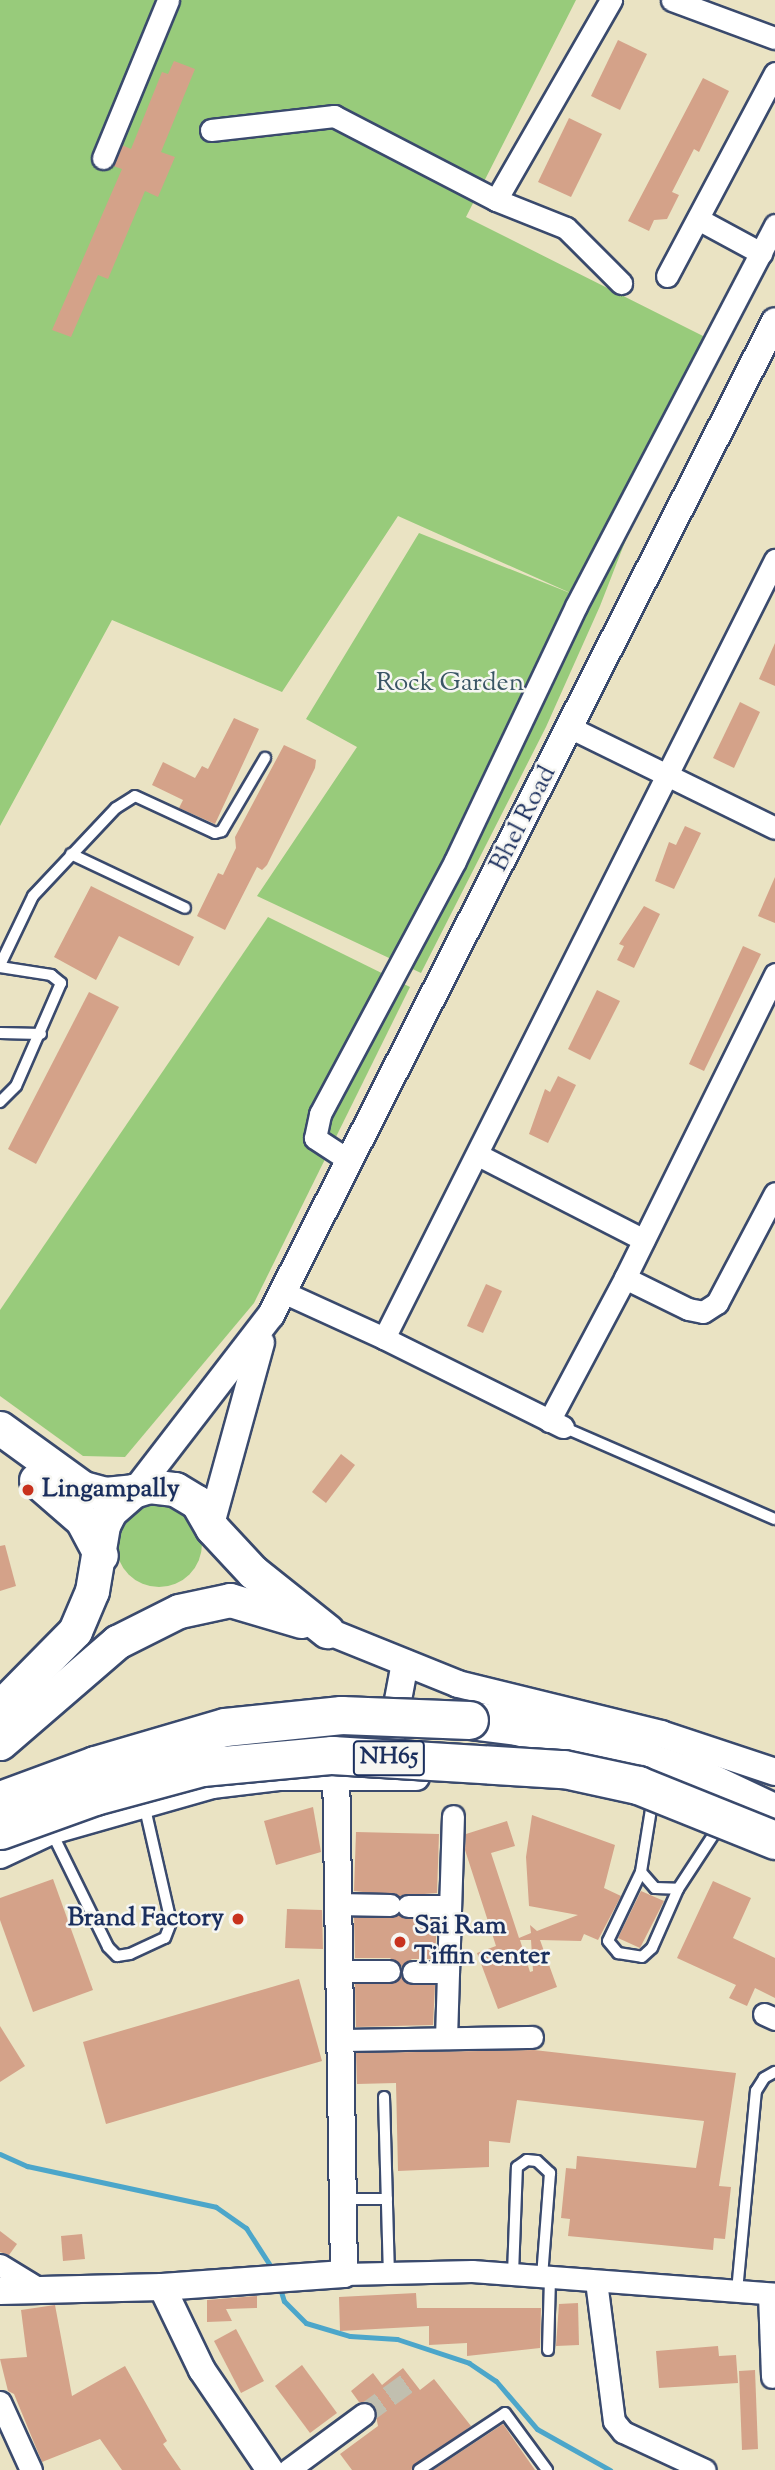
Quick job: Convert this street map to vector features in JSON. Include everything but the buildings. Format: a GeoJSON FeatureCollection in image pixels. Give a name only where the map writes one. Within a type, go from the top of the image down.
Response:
{"type":"FeatureCollection","features":[{"type":"Feature","properties":{"kind":"highway","name":"NH65"},"geometry":{"type":"LineString","coordinates":[[0,1800],[95,1765],[225,1727],[341,1715],[517,1726],[707,1781],[775,1813]]}},
{"type":"Feature","properties":{"kind":"highway","name":"NH65"},"geometry":{"type":"LineString","coordinates":[[13,1835],[95,1796],[202,1767],[332,1755],[564,1769],[638,1785],[775,1840]]}},
{"type":"Feature","properties":{"kind":"main road"},"geometry":{"type":"LineString","coordinates":[[0,1428],[83,1488],[105,1494],[162,1486],[187,1494],[253,1572],[327,1631]]}},
{"type":"Feature","properties":{"kind":"main road"},"geometry":{"type":"LineString","coordinates":[[0,1453],[66,1503],[82,1520],[101,1555]]}},
{"type":"Feature","properties":{"kind":"main road"},"geometry":{"type":"LineString","coordinates":[[0,1707],[75,1631],[85,1614],[101,1555],[100,1539],[110,1511],[134,1490]]}},
{"type":"Feature","properties":{"kind":"main road"},"geometry":{"type":"LineString","coordinates":[[0,1743],[117,1642],[179,1611],[230,1600],[327,1631]]}},
{"type":"Feature","properties":{"kind":"street"},"geometry":{"type":"LineString","coordinates":[[103,158],[168,0]]}},
{"type":"Feature","properties":{"kind":"street"},"geometry":{"type":"LineString","coordinates":[[496,200],[611,0]]}},
{"type":"Feature","properties":{"kind":"street"},"geometry":{"type":"LineString","coordinates":[[672,0],[775,38]]}},
{"type":"Feature","properties":{"kind":"street"},"geometry":{"type":"LineString","coordinates":[[667,275],[775,72]]}},
{"type":"Feature","properties":{"kind":"street"},"geometry":{"type":"LineString","coordinates":[[211,130],[334,116],[496,200],[566,228],[621,283]]}},
{"type":"Feature","properties":{"kind":"street"},"geometry":{"type":"LineString","coordinates":[[698,219],[761,253]]}},
{"type":"Feature","properties":{"kind":"street"},"geometry":{"type":"LineString","coordinates":[[350,1161],[315,1138],[320,1114],[456,861],[576,607],[775,225]]}},
{"type":"Feature","properties":{"kind":"street","name":"Bhel Road"},"geometry":{"type":"LineString","coordinates":[[277,1303],[571,728],[775,321]]}},
{"type":"Feature","properties":{"kind":"street"},"geometry":{"type":"LineString","coordinates":[[384,1338],[670,775],[775,560]]}},
{"type":"Feature","properties":{"kind":"street"},"geometry":{"type":"LineString","coordinates":[[571,728],[775,828]]}},
{"type":"Feature","properties":{"kind":"street"},"geometry":{"type":"LineString","coordinates":[[277,1303],[384,1338],[556,1424],[775,975]]}},
{"type":"Feature","properties":{"kind":"street"},"geometry":{"type":"LineString","coordinates":[[478,1155],[644,1240]]}},
{"type":"Feature","properties":{"kind":"street"},"geometry":{"type":"LineString","coordinates":[[625,1278],[688,1309],[704,1312],[717,1303],[775,1193]]}},
{"type":"Feature","properties":{"kind":"street"},"geometry":{"type":"LineString","coordinates":[[134,1490],[277,1303]]}},
{"type":"Feature","properties":{"kind":"street"},"geometry":{"type":"LineString","coordinates":[[211,1524],[247,1386],[277,1303]]}},
{"type":"Feature","properties":{"kind":"street"},"geometry":{"type":"LineString","coordinates":[[327,1631],[458,1684],[661,1734],[775,1772]]}},
{"type":"Feature","properties":{"kind":"street"},"geometry":{"type":"LineString","coordinates":[[384,1776],[405,1662]]}},
{"type":"Feature","properties":{"kind":"street"},"geometry":{"type":"LineString","coordinates":[[336,1775],[344,2274]]}},
{"type":"Feature","properties":{"kind":"street"},"geometry":{"type":"LineString","coordinates":[[0,1855],[13,1835],[51,1831],[212,1785],[336,1775],[562,1781],[652,1803],[775,1857]]}},
{"type":"Feature","properties":{"kind":"street"},"geometry":{"type":"LineString","coordinates":[[446,2038],[453,1816]]}},
{"type":"Feature","properties":{"kind":"street"},"geometry":{"type":"LineString","coordinates":[[336,1904],[450,1906]]}},
{"type":"Feature","properties":{"kind":"street"},"geometry":{"type":"LineString","coordinates":[[338,1970],[389,1971]]}},
{"type":"Feature","properties":{"kind":"street"},"geometry":{"type":"LineString","coordinates":[[413,1972],[448,1972]]}},
{"type":"Feature","properties":{"kind":"street"},"geometry":{"type":"LineString","coordinates":[[339,2040],[531,2037]]}},
{"type":"Feature","properties":{"kind":"street"},"geometry":{"type":"LineString","coordinates":[[0,2265],[41,2290]]}},
{"type":"Feature","properties":{"kind":"street"},"geometry":{"type":"LineString","coordinates":[[0,2291],[162,2287],[389,2273],[513,2274],[772,2294],[772,2377]]}},
{"type":"Feature","properties":{"kind":"street"},"geometry":{"type":"LineString","coordinates":[[596,2281],[614,2421],[623,2432],[705,2470]]}},
{"type":"Feature","properties":{"kind":"street"},"geometry":{"type":"LineString","coordinates":[[162,2287],[202,2370],[270,2470]]}},
{"type":"Feature","properties":{"kind":"street"},"geometry":{"type":"LineString","coordinates":[[0,2402],[31,2470]]}},
{"type":"Feature","properties":{"kind":"street"},"geometry":{"type":"LineString","coordinates":[[288,2470],[364,2414]]}},
{"type":"Feature","properties":{"kind":"lane"},"geometry":{"type":"LineString","coordinates":[[0,1102],[16,1086],[61,983],[51,975],[0,966],[33,896],[116,808],[135,796],[215,833],[222,831],[265,758]]}},
{"type":"Feature","properties":{"kind":"lane"},"geometry":{"type":"LineString","coordinates":[[71,854],[185,908]]}},
{"type":"Feature","properties":{"kind":"lane"},"geometry":{"type":"LineString","coordinates":[[0,1033],[41,1034]]}},
{"type":"Feature","properties":{"kind":"lane"},"geometry":{"type":"LineString","coordinates":[[556,1424],[775,1519]]}},
{"type":"Feature","properties":{"kind":"lane"},"geometry":{"type":"LineString","coordinates":[[51,1831],[108,1947],[117,1956],[130,1954],[165,1938],[171,1922],[144,1803]]}},
{"type":"Feature","properties":{"kind":"lane"},"geometry":{"type":"LineString","coordinates":[[652,1803],[641,1872],[608,1941],[618,1953],[642,1958],[652,1948],[678,1889],[716,1831]]}},
{"type":"Feature","properties":{"kind":"lane"},"geometry":{"type":"LineString","coordinates":[[641,1872],[654,1888],[678,1889]]}},
{"type":"Feature","properties":{"kind":"lane"},"geometry":{"type":"LineString","coordinates":[[737,2291],[756,2091],[764,2078],[775,2072]]}},
{"type":"Feature","properties":{"kind":"lane"},"geometry":{"type":"LineString","coordinates":[[384,2097],[389,2273]]}},
{"type":"Feature","properties":{"kind":"lane"},"geometry":{"type":"LineString","coordinates":[[513,2274],[517,2167],[527,2160],[537,2161],[550,2173],[546,2277],[548,2350]]}},
{"type":"Feature","properties":{"kind":"lane"},"geometry":{"type":"LineString","coordinates":[[342,2199],[387,2199]]}},
{"type":"Feature","properties":{"kind":"lane"},"geometry":{"type":"LineString","coordinates":[[419,2470],[505,2413],[547,2470]]}},
{"type":"Feature","properties":{"kind":"green space","name":"Rock Garden"},"geometry":{"type":"Polygon","coordinates":[[[0,0],[576,0],[466,217],[705,337],[600,606],[546,727],[421,973],[257,896],[357,747],[306,719],[419,533],[575,595],[398,516],[282,692],[112,620],[0,826],[0,0]]]}},
{"type":"Feature","properties":{"kind":"green space"},"geometry":{"type":"Polygon","coordinates":[[[268,917],[410,987],[254,1303],[125,1457],[83,1456],[0,1396],[0,1310],[268,917]]]}},
{"type":"Feature","properties":{"kind":"green space"},"geometry":{"type":"Polygon","coordinates":[[[159,1501],[175,1505],[189,1514],[198,1528],[202,1544],[198,1560],[189,1574],[175,1583],[159,1587],[143,1583],[129,1574],[120,1560],[116,1544],[120,1528],[129,1514],[143,1505],[159,1501]]]}},
{"type":"Feature","properties":{"kind":"waterway"},"geometry":{"type":"LineString","coordinates":[[0,2154],[27,2166],[216,2207],[246,2228],[275,2273]]}},
{"type":"Feature","properties":{"kind":"waterway"},"geometry":{"type":"LineString","coordinates":[[279,2285],[284,2301],[306,2323],[350,2336],[397,2339],[469,2363],[496,2381],[537,2429],[610,2470]]}},
{"type":"Feature","properties":{"kind":"tunnel"},"geometry":{"type":"LineString","coordinates":[[364,2414],[407,2383]]}},
{"type":"Feature","properties":{"kind":"place","name":"Lingampally"},"geometry":{"type":"Point","coordinates":[28,1490]}},
{"type":"Feature","properties":{"kind":"place","name":"Brand Factory"},"geometry":{"type":"Point","coordinates":[238,1919]}},
{"type":"Feature","properties":{"kind":"place","name":"Sai Ram Tiffin center"},"geometry":{"type":"Point","coordinates":[400,1942]}}]}
